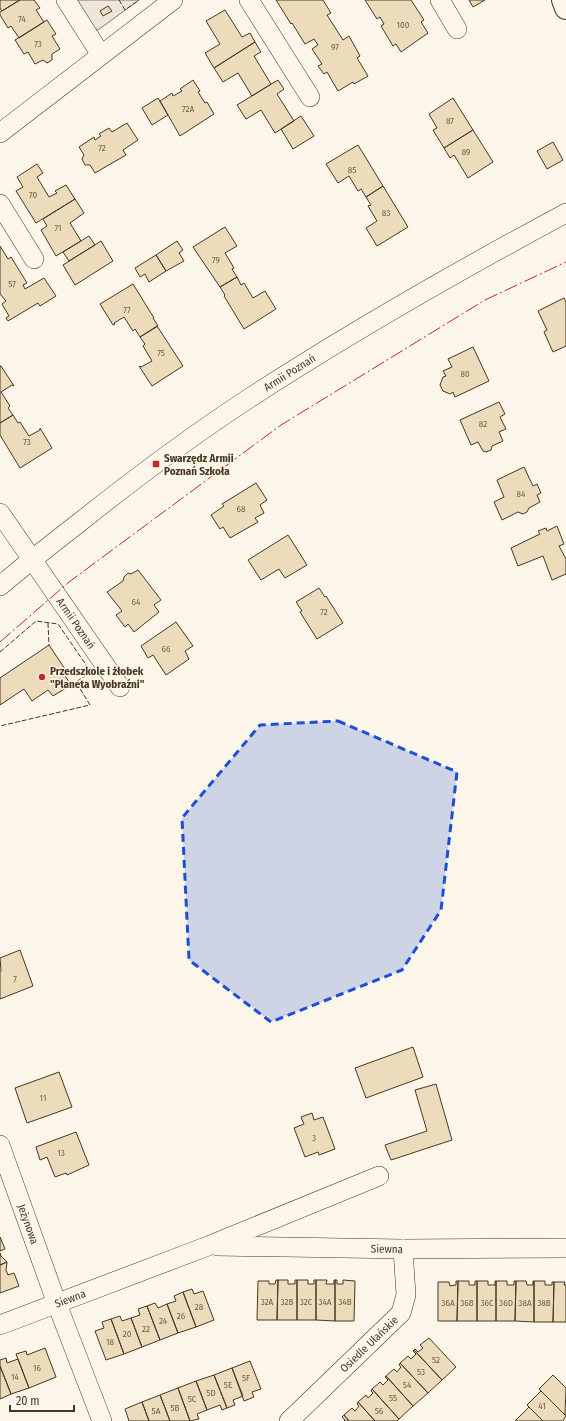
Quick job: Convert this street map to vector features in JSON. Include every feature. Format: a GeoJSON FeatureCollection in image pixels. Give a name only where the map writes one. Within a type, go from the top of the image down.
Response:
{"type":"FeatureCollection","features":[{"type":"Feature","properties":{"kind":"street"},"geometry":{"type":"LineString","coordinates":[[66,0],[101,55]]}},
{"type":"Feature","properties":{"kind":"street"},"geometry":{"type":"LineString","coordinates":[[0,133],[173,0]]}},
{"type":"Feature","properties":{"kind":"street"},"geometry":{"type":"LineString","coordinates":[[249,0],[310,97]]}},
{"type":"Feature","properties":{"kind":"street"},"geometry":{"type":"LineString","coordinates":[[440,0],[457,29]]}},
{"type":"Feature","properties":{"kind":"street"},"geometry":{"type":"LineString","coordinates":[[563,0],[566,8]]}},
{"type":"Feature","properties":{"kind":"street"},"geometry":{"type":"LineString","coordinates":[[0,204],[34,259]]}},
{"type":"Feature","properties":{"kind":"street","name":"Armii Poznań"},"geometry":{"type":"LineString","coordinates":[[0,586],[150,469],[259,392],[473,263],[566,213]]}},
{"type":"Feature","properties":{"kind":"street"},"geometry":{"type":"LineString","coordinates":[[0,513],[32,560]]}},
{"type":"Feature","properties":{"kind":"street","name":"Armii Poznań"},"geometry":{"type":"LineString","coordinates":[[32,560],[120,687]]}},
{"type":"Feature","properties":{"kind":"street","name":"Jeżynowa"},"geometry":{"type":"LineString","coordinates":[[0,1145],[57,1304],[102,1421]]}},
{"type":"Feature","properties":{"kind":"street","name":"Siewna"},"geometry":{"type":"LineString","coordinates":[[0,1326],[208,1246],[379,1176]]}},
{"type":"Feature","properties":{"kind":"street","name":"Siewna"},"geometry":{"type":"LineString","coordinates":[[208,1246],[403,1249],[566,1248]]}},
{"type":"Feature","properties":{"kind":"street","name":"Osiedle Ułańskie"},"geometry":{"type":"LineString","coordinates":[[290,1421],[401,1313],[406,1295],[403,1249]]}},
{"type":"Feature","properties":{"kind":"highlighted area"},"geometry":{"type":"Polygon","coordinates":[[[338,721],[457,772],[441,910],[402,970],[271,1022],[189,960],[182,818],[260,725],[338,721]]]}},
{"type":"Feature","properties":{"kind":"shaded area"},"geometry":{"type":"Polygon","coordinates":[[[77,0],[139,0],[98,30],[95,29],[77,0]]]}},
{"type":"Feature","properties":{"kind":"building"},"geometry":{"type":"Polygon","coordinates":[[[0,0],[20,0],[2,11],[0,8],[0,0]]]}},
{"type":"Feature","properties":{"kind":"building"},"geometry":{"type":"Polygon","coordinates":[[[20,0],[34,0],[40,8],[36,10],[44,22],[19,38],[11,26],[8,28],[0,15],[0,12],[20,0]]]}},
{"type":"Feature","properties":{"kind":"building"},"geometry":{"type":"Polygon","coordinates":[[[276,0],[323,0],[331,13],[327,15],[343,40],[349,36],[360,56],[357,58],[368,76],[354,84],[353,82],[338,91],[327,72],[324,74],[318,66],[322,64],[312,49],[318,45],[314,39],[305,44],[276,0]]]}},
{"type":"Feature","properties":{"kind":"building"},"geometry":{"type":"Polygon","coordinates":[[[365,0],[411,0],[424,20],[421,22],[428,33],[401,52],[396,44],[393,46],[381,26],[384,24],[380,17],[377,19],[365,0]]]}},
{"type":"Feature","properties":{"kind":"building"},"geometry":{"type":"Polygon","coordinates":[[[469,0],[485,0],[473,7],[469,0]]]}},
{"type":"Feature","properties":{"kind":"building"},"geometry":{"type":"Polygon","coordinates":[[[108,6],[112,11],[103,16],[100,11],[108,6]]]}},
{"type":"Feature","properties":{"kind":"building"},"geometry":{"type":"Polygon","coordinates":[[[225,10],[242,37],[250,33],[255,42],[214,68],[205,53],[220,44],[206,21],[225,10]]]}},
{"type":"Feature","properties":{"kind":"building"},"geometry":{"type":"Polygon","coordinates":[[[47,20],[56,34],[52,36],[60,49],[52,54],[52,60],[47,63],[43,60],[35,64],[28,52],[24,54],[15,40],[47,20]]]}},
{"type":"Feature","properties":{"kind":"building"},"geometry":{"type":"Polygon","coordinates":[[[255,42],[261,52],[254,56],[271,84],[252,96],[238,73],[223,82],[214,68],[255,42]]]}},
{"type":"Feature","properties":{"kind":"building"},"geometry":{"type":"Polygon","coordinates":[[[193,80],[200,91],[198,92],[205,103],[207,102],[214,114],[180,136],[160,101],[172,93],[173,96],[182,91],[180,89],[193,80]]]}},
{"type":"Feature","properties":{"kind":"building"},"geometry":{"type":"Polygon","coordinates":[[[278,80],[284,89],[277,94],[294,121],[275,133],[261,110],[246,119],[237,105],[278,80]]]}},
{"type":"Feature","properties":{"kind":"building"},"geometry":{"type":"Polygon","coordinates":[[[158,98],[168,115],[152,125],[142,108],[158,98]]]}},
{"type":"Feature","properties":{"kind":"building"},"geometry":{"type":"Polygon","coordinates":[[[453,98],[473,130],[444,148],[433,130],[437,128],[429,114],[453,98]]]}},
{"type":"Feature","properties":{"kind":"building"},"geometry":{"type":"Polygon","coordinates":[[[301,116],[314,136],[293,149],[281,129],[301,116]]]}},
{"type":"Feature","properties":{"kind":"building"},"geometry":{"type":"Polygon","coordinates":[[[127,123],[138,140],[123,150],[126,155],[95,173],[90,165],[85,165],[82,159],[84,155],[79,147],[94,137],[95,140],[101,136],[99,134],[109,128],[112,132],[127,123]]]}},
{"type":"Feature","properties":{"kind":"building"},"geometry":{"type":"Polygon","coordinates":[[[473,130],[493,162],[468,178],[454,155],[450,158],[444,148],[473,130]]]}},
{"type":"Feature","properties":{"kind":"building"},"geometry":{"type":"Polygon","coordinates":[[[553,142],[563,160],[547,169],[537,151],[553,142]]]}},
{"type":"Feature","properties":{"kind":"building"},"geometry":{"type":"Polygon","coordinates":[[[358,145],[383,186],[366,197],[361,189],[358,191],[349,176],[338,183],[326,164],[358,145]]]}},
{"type":"Feature","properties":{"kind":"building"},"geometry":{"type":"Polygon","coordinates":[[[37,164],[43,173],[37,177],[49,197],[57,193],[55,191],[66,185],[75,199],[36,223],[16,191],[23,187],[17,177],[37,164]]]}},
{"type":"Feature","properties":{"kind":"building"},"geometry":{"type":"Polygon","coordinates":[[[383,186],[408,227],[377,246],[366,228],[377,221],[368,206],[371,205],[366,197],[383,186]]]}},
{"type":"Feature","properties":{"kind":"building"},"geometry":{"type":"Polygon","coordinates":[[[75,199],[84,213],[70,223],[81,241],[56,256],[41,230],[47,226],[43,219],[75,199]]]}},
{"type":"Feature","properties":{"kind":"building"},"geometry":{"type":"Polygon","coordinates":[[[225,227],[237,246],[225,253],[234,268],[232,269],[237,277],[220,287],[193,247],[225,227]]]}},
{"type":"Feature","properties":{"kind":"building"},"geometry":{"type":"Polygon","coordinates":[[[89,236],[95,245],[69,261],[63,252],[89,236]]]}},
{"type":"Feature","properties":{"kind":"building"},"geometry":{"type":"Polygon","coordinates":[[[101,241],[113,261],[75,285],[63,265],[101,241]]]}},
{"type":"Feature","properties":{"kind":"building"},"geometry":{"type":"Polygon","coordinates":[[[177,241],[183,250],[179,253],[184,261],[166,271],[156,255],[177,241]]]}},
{"type":"Feature","properties":{"kind":"building"},"geometry":{"type":"Polygon","coordinates":[[[0,246],[8,259],[11,257],[27,283],[23,285],[25,289],[44,278],[56,296],[40,306],[38,303],[8,321],[6,318],[9,316],[2,304],[6,301],[0,294],[0,246]]]}},
{"type":"Feature","properties":{"kind":"building"},"geometry":{"type":"Polygon","coordinates":[[[156,255],[166,271],[149,282],[145,274],[140,277],[135,268],[156,255]]]}},
{"type":"Feature","properties":{"kind":"building"},"geometry":{"type":"Polygon","coordinates":[[[237,277],[241,285],[244,283],[253,298],[265,291],[276,309],[244,329],[220,287],[237,277]]]}},
{"type":"Feature","properties":{"kind":"building"},"geometry":{"type":"Polygon","coordinates":[[[133,284],[158,326],[140,337],[135,329],[133,331],[124,317],[113,325],[100,304],[133,284]]]}},
{"type":"Feature","properties":{"kind":"building"},"geometry":{"type":"Polygon","coordinates":[[[564,298],[566,302],[566,346],[553,352],[544,332],[547,330],[538,311],[564,298]]]}},
{"type":"Feature","properties":{"kind":"building"},"geometry":{"type":"Polygon","coordinates":[[[157,326],[183,366],[152,386],[139,366],[141,367],[152,361],[143,346],[145,344],[140,337],[157,326]]]}},
{"type":"Feature","properties":{"kind":"building"},"geometry":{"type":"Polygon","coordinates":[[[473,347],[489,381],[455,397],[453,392],[450,394],[443,391],[440,385],[443,377],[446,376],[443,371],[452,367],[448,359],[473,347]]]}},
{"type":"Feature","properties":{"kind":"building"},"geometry":{"type":"Polygon","coordinates":[[[0,366],[14,386],[12,385],[1,392],[10,406],[8,408],[13,415],[0,423],[0,366]]]}},
{"type":"Feature","properties":{"kind":"building"},"geometry":{"type":"Polygon","coordinates":[[[499,402],[505,414],[500,417],[506,429],[499,432],[503,441],[492,446],[491,450],[486,452],[483,451],[478,442],[471,445],[460,420],[499,402]]]}},
{"type":"Feature","properties":{"kind":"building"},"geometry":{"type":"Polygon","coordinates":[[[13,415],[18,423],[20,422],[29,436],[40,430],[40,428],[52,448],[20,468],[0,435],[0,423],[13,415]]]}},
{"type":"Feature","properties":{"kind":"building"},"geometry":{"type":"Polygon","coordinates":[[[524,467],[533,486],[537,484],[541,493],[537,495],[540,502],[529,508],[527,512],[523,514],[518,512],[502,520],[494,502],[504,497],[497,480],[524,467]]]}},
{"type":"Feature","properties":{"kind":"building"},"geometry":{"type":"Polygon","coordinates":[[[256,483],[267,500],[260,505],[264,513],[255,518],[258,522],[230,538],[223,527],[220,529],[211,515],[224,506],[222,504],[256,483]]]}},
{"type":"Feature","properties":{"kind":"building"},"geometry":{"type":"Polygon","coordinates":[[[557,526],[564,544],[559,546],[566,559],[566,574],[552,580],[543,556],[518,566],[511,548],[540,534],[538,531],[546,528],[547,531],[557,526]]]}},
{"type":"Feature","properties":{"kind":"building"},"geometry":{"type":"Polygon","coordinates":[[[288,535],[307,565],[285,578],[279,569],[261,580],[248,560],[288,535]]]}},
{"type":"Feature","properties":{"kind":"building"},"geometry":{"type":"Polygon","coordinates":[[[138,570],[161,600],[154,605],[159,612],[134,632],[128,624],[125,627],[116,615],[122,611],[107,592],[123,581],[124,577],[128,573],[131,574],[138,570]]]}},
{"type":"Feature","properties":{"kind":"building"},"geometry":{"type":"Polygon","coordinates":[[[319,588],[325,597],[326,596],[343,623],[317,639],[300,612],[302,611],[296,602],[319,588]]]}},
{"type":"Feature","properties":{"kind":"building"},"geometry":{"type":"Polygon","coordinates":[[[176,622],[193,646],[185,651],[189,659],[166,675],[153,655],[148,658],[141,646],[176,622]]]}},
{"type":"Feature","properties":{"kind":"building"},"geometry":{"type":"Polygon","coordinates":[[[49,645],[67,672],[64,674],[71,685],[53,696],[48,690],[32,701],[24,689],[0,705],[0,678],[49,645]]]}},
{"type":"Feature","properties":{"kind":"building"},"geometry":{"type":"Polygon","coordinates":[[[20,950],[33,986],[0,999],[0,958],[20,950]]]}},
{"type":"Feature","properties":{"kind":"building"},"geometry":{"type":"Polygon","coordinates":[[[413,1047],[423,1077],[366,1098],[355,1068],[413,1047]]]}},
{"type":"Feature","properties":{"kind":"building"},"geometry":{"type":"Polygon","coordinates":[[[59,1072],[72,1107],[27,1123],[15,1088],[59,1072]]]}},
{"type":"Feature","properties":{"kind":"building"},"geometry":{"type":"Polygon","coordinates":[[[436,1084],[452,1140],[391,1160],[385,1145],[427,1131],[415,1090],[436,1084]]]}},
{"type":"Feature","properties":{"kind":"building"},"geometry":{"type":"Polygon","coordinates":[[[312,1113],[314,1120],[323,1117],[335,1149],[319,1155],[318,1152],[305,1157],[294,1128],[304,1124],[301,1117],[312,1113]]]}},
{"type":"Feature","properties":{"kind":"building"},"geometry":{"type":"Polygon","coordinates":[[[76,1132],[89,1165],[67,1175],[66,1173],[55,1177],[47,1157],[40,1160],[36,1147],[76,1132]]]}},
{"type":"Feature","properties":{"kind":"building"},"geometry":{"type":"Polygon","coordinates":[[[0,1237],[5,1249],[0,1251],[0,1237]]]}},
{"type":"Feature","properties":{"kind":"building"},"geometry":{"type":"Polygon","coordinates":[[[0,1253],[7,1262],[0,1265],[0,1253]]]}},
{"type":"Feature","properties":{"kind":"building"},"geometry":{"type":"Polygon","coordinates":[[[7,1262],[6,1270],[8,1275],[14,1273],[19,1286],[0,1293],[0,1265],[7,1262]]]}},
{"type":"Feature","properties":{"kind":"building"},"geometry":{"type":"Polygon","coordinates":[[[276,1280],[278,1280],[277,1320],[257,1320],[258,1281],[269,1281],[269,1284],[275,1284],[276,1280]]]}},
{"type":"Feature","properties":{"kind":"building"},"geometry":{"type":"Polygon","coordinates":[[[278,1280],[288,1280],[288,1284],[295,1284],[295,1280],[297,1280],[297,1320],[277,1320],[278,1280]]]}},
{"type":"Feature","properties":{"kind":"building"},"geometry":{"type":"Polygon","coordinates":[[[297,1280],[308,1280],[308,1284],[314,1284],[314,1280],[316,1280],[316,1320],[297,1320],[297,1280]]]}},
{"type":"Feature","properties":{"kind":"building"},"geometry":{"type":"Polygon","coordinates":[[[316,1280],[327,1280],[326,1284],[334,1284],[335,1280],[335,1321],[316,1320],[316,1280]]]}},
{"type":"Feature","properties":{"kind":"building"},"geometry":{"type":"Polygon","coordinates":[[[335,1280],[337,1280],[337,1284],[343,1284],[343,1280],[355,1281],[354,1321],[335,1321],[335,1280]]]}},
{"type":"Feature","properties":{"kind":"building"},"geometry":{"type":"Polygon","coordinates":[[[456,1281],[458,1281],[457,1321],[438,1321],[438,1282],[449,1282],[450,1286],[456,1285],[456,1281]]]}},
{"type":"Feature","properties":{"kind":"building"},"geometry":{"type":"Polygon","coordinates":[[[458,1281],[469,1281],[469,1285],[475,1285],[475,1281],[477,1281],[477,1321],[457,1321],[458,1281]]]}},
{"type":"Feature","properties":{"kind":"building"},"geometry":{"type":"Polygon","coordinates":[[[477,1281],[488,1281],[488,1285],[495,1285],[496,1281],[496,1321],[477,1321],[477,1281]]]}},
{"type":"Feature","properties":{"kind":"building"},"geometry":{"type":"Polygon","coordinates":[[[496,1281],[507,1281],[507,1285],[514,1285],[514,1281],[516,1281],[515,1321],[496,1321],[496,1281]]]}},
{"type":"Feature","properties":{"kind":"building"},"geometry":{"type":"Polygon","coordinates":[[[516,1281],[526,1281],[527,1285],[533,1285],[534,1281],[534,1322],[515,1321],[516,1281]]]}},
{"type":"Feature","properties":{"kind":"building"},"geometry":{"type":"Polygon","coordinates":[[[534,1281],[545,1281],[545,1285],[552,1285],[552,1282],[554,1282],[553,1322],[534,1322],[534,1281]]]}},
{"type":"Feature","properties":{"kind":"building"},"geometry":{"type":"Polygon","coordinates":[[[554,1282],[565,1282],[564,1285],[566,1285],[566,1322],[553,1322],[554,1282]]]}},
{"type":"Feature","properties":{"kind":"building"},"geometry":{"type":"Polygon","coordinates":[[[192,1289],[194,1294],[203,1291],[214,1320],[196,1327],[183,1292],[192,1289]]]}},
{"type":"Feature","properties":{"kind":"building"},"geometry":{"type":"Polygon","coordinates":[[[183,1292],[196,1327],[178,1333],[167,1304],[176,1301],[174,1296],[183,1292]]]}},
{"type":"Feature","properties":{"kind":"building"},"geometry":{"type":"Polygon","coordinates":[[[155,1303],[158,1308],[167,1304],[178,1333],[160,1340],[147,1306],[155,1303]]]}},
{"type":"Feature","properties":{"kind":"building"},"geometry":{"type":"Polygon","coordinates":[[[147,1306],[160,1340],[142,1347],[131,1318],[140,1315],[138,1309],[147,1306]]]}},
{"type":"Feature","properties":{"kind":"building"},"geometry":{"type":"Polygon","coordinates":[[[120,1316],[122,1321],[131,1318],[142,1347],[124,1354],[111,1319],[120,1316]]]}},
{"type":"Feature","properties":{"kind":"building"},"geometry":{"type":"Polygon","coordinates":[[[111,1319],[124,1354],[106,1360],[95,1331],[104,1328],[102,1322],[111,1319]]]}},
{"type":"Feature","properties":{"kind":"building"},"geometry":{"type":"Polygon","coordinates":[[[429,1338],[456,1367],[442,1380],[414,1350],[415,1349],[418,1352],[423,1348],[420,1345],[429,1338]]]}},
{"type":"Feature","properties":{"kind":"building"},"geometry":{"type":"Polygon","coordinates":[[[45,1348],[56,1377],[29,1388],[16,1354],[26,1351],[27,1355],[45,1348]]]}},
{"type":"Feature","properties":{"kind":"building"},"geometry":{"type":"Polygon","coordinates":[[[414,1350],[442,1380],[428,1393],[400,1363],[408,1356],[411,1359],[416,1354],[413,1351],[414,1350]]]}},
{"type":"Feature","properties":{"kind":"building"},"geometry":{"type":"Polygon","coordinates":[[[6,1358],[7,1363],[18,1359],[29,1388],[11,1394],[0,1366],[0,1360],[6,1358]]]}},
{"type":"Feature","properties":{"kind":"building"},"geometry":{"type":"Polygon","coordinates":[[[250,1361],[261,1389],[252,1392],[254,1397],[244,1401],[232,1368],[250,1361]]]}},
{"type":"Feature","properties":{"kind":"building"},"geometry":{"type":"Polygon","coordinates":[[[400,1363],[428,1393],[413,1406],[386,1376],[394,1369],[397,1372],[401,1367],[399,1365],[400,1363]]]}},
{"type":"Feature","properties":{"kind":"building"},"geometry":{"type":"Polygon","coordinates":[[[0,1366],[11,1394],[0,1399],[0,1366]]]}},
{"type":"Feature","properties":{"kind":"building"},"geometry":{"type":"Polygon","coordinates":[[[232,1368],[243,1396],[233,1400],[235,1405],[227,1408],[214,1375],[232,1368]]]}},
{"type":"Feature","properties":{"kind":"building"},"geometry":{"type":"Polygon","coordinates":[[[214,1375],[227,1408],[222,1410],[220,1405],[207,1410],[196,1381],[214,1375]]]}},
{"type":"Feature","properties":{"kind":"building"},"geometry":{"type":"Polygon","coordinates":[[[553,1375],[566,1388],[566,1416],[539,1389],[553,1375]]]}},
{"type":"Feature","properties":{"kind":"building"},"geometry":{"type":"Polygon","coordinates":[[[386,1376],[413,1406],[399,1419],[372,1389],[380,1382],[383,1385],[388,1380],[385,1377],[386,1376]]]}},
{"type":"Feature","properties":{"kind":"building"},"geometry":{"type":"Polygon","coordinates":[[[196,1381],[207,1410],[197,1414],[199,1419],[190,1421],[178,1388],[196,1381]]]}},
{"type":"Feature","properties":{"kind":"building"},"geometry":{"type":"Polygon","coordinates":[[[178,1388],[190,1421],[170,1421],[160,1395],[178,1388]]]}},
{"type":"Feature","properties":{"kind":"building"},"geometry":{"type":"Polygon","coordinates":[[[372,1389],[399,1419],[397,1421],[375,1421],[358,1402],[366,1395],[368,1398],[373,1393],[371,1391],[372,1389]]]}},
{"type":"Feature","properties":{"kind":"building"},"geometry":{"type":"Polygon","coordinates":[[[541,1391],[566,1416],[563,1421],[543,1421],[527,1405],[541,1391]]]}},
{"type":"Feature","properties":{"kind":"building"},"geometry":{"type":"Polygon","coordinates":[[[160,1395],[170,1421],[149,1421],[142,1402],[160,1395]]]}},
{"type":"Feature","properties":{"kind":"building"},"geometry":{"type":"Polygon","coordinates":[[[142,1402],[149,1421],[129,1421],[125,1409],[142,1402]]]}},
{"type":"Feature","properties":{"kind":"building"},"geometry":{"type":"Polygon","coordinates":[[[358,1402],[375,1421],[349,1421],[344,1415],[352,1408],[355,1411],[359,1406],[357,1404],[358,1402]]]}},
{"type":"Feature","properties":{"kind":"building"},"geometry":{"type":"Polygon","coordinates":[[[529,1407],[543,1421],[515,1421],[529,1407]]]}},
{"type":"Feature","properties":{"kind":"building"},"geometry":{"type":"Polygon","coordinates":[[[344,1415],[349,1421],[344,1421],[345,1420],[342,1417],[344,1415]]]}},
{"type":"Feature","properties":{"kind":"fence"},"geometry":{"type":"LineString","coordinates":[[119,0],[125,10],[139,0]]}},
{"type":"Feature","properties":{"kind":"fence"},"geometry":{"type":"LineString","coordinates":[[0,652],[36,621],[58,624],[91,672],[76,682],[90,705],[0,726]]}},
{"type":"Feature","properties":{"kind":"fence"},"geometry":{"type":"LineString","coordinates":[[48,623],[49,645]]}},
{"type":"Feature","properties":{"kind":"power"},"geometry":{"type":"LineString","coordinates":[[0,642],[69,582],[281,425],[485,300],[566,262]]}},
{"type":"Feature","properties":{"kind":"place","name":"Swarzędz Armii Poznań Szkoła"},"geometry":{"type":"Point","coordinates":[156,464]}},
{"type":"Feature","properties":{"kind":"place","name":"Przedszkole i żłobek \"Planeta Wyobraźni\""},"geometry":{"type":"Point","coordinates":[42,677]}}]}
